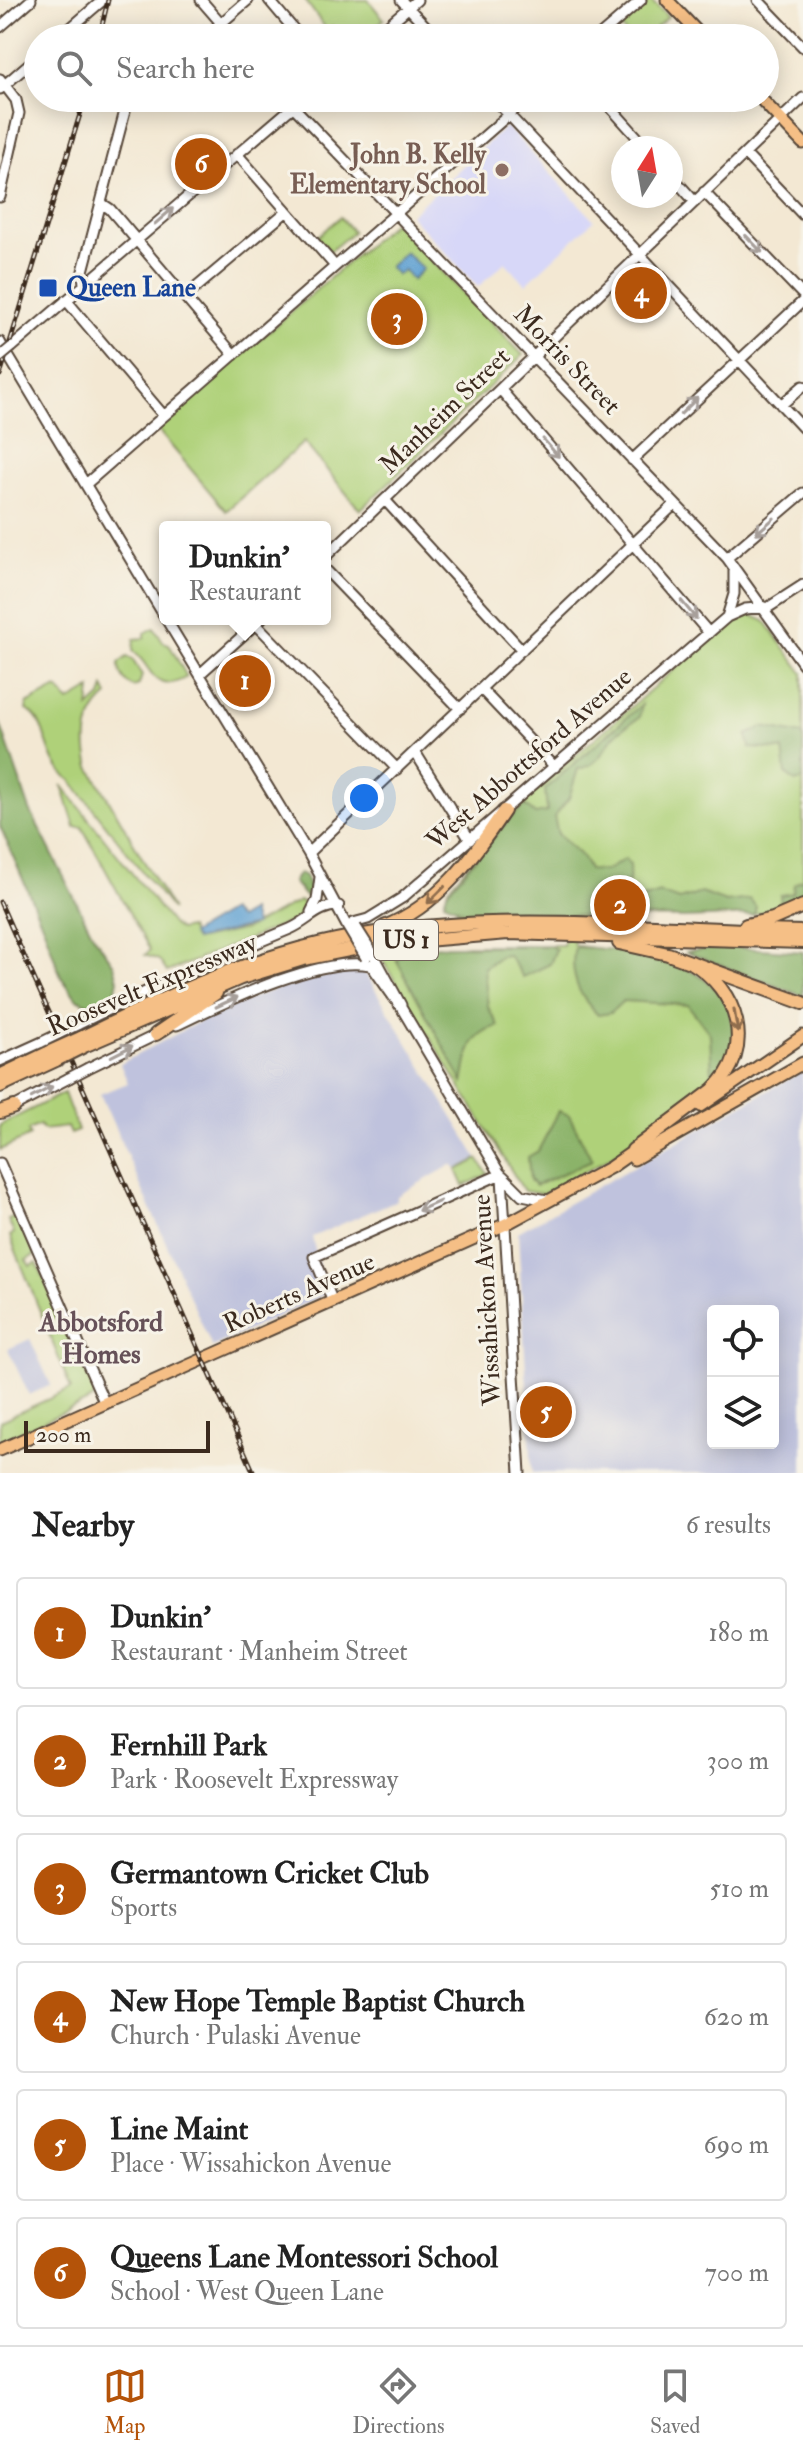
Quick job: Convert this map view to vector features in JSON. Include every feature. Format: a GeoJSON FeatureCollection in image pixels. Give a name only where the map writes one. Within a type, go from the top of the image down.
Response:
{"type":"FeatureCollection","features":[{"type":"Feature","properties":{"kind":"highway"},"geometry":{"type":"LineString","coordinates":[[367,935],[422,908],[467,860],[504,811]]}},
{"type":"Feature","properties":{"kind":"highway"},"geometry":{"type":"LineString","coordinates":[[467,860],[470,840]]}},
{"type":"Feature","properties":{"kind":"highway"},"geometry":{"type":"LineString","coordinates":[[711,929],[763,922],[803,906]]}},
{"type":"Feature","properties":{"kind":"highway","name":"Roosevelt Expressway"},"geometry":{"type":"LineString","coordinates":[[1,1074],[235,969],[299,949],[367,935],[434,925],[502,922],[803,932]]}},
{"type":"Feature","properties":{"kind":"highway","name":"Roosevelt Expressway"},"geometry":{"type":"LineString","coordinates":[[81,1036],[241,978],[347,949],[423,938],[508,933],[803,942]]}},
{"type":"Feature","properties":{"kind":"highway"},"geometry":{"type":"LineString","coordinates":[[576,935],[646,948],[803,1003]]}},
{"type":"Feature","properties":{"kind":"highway"},"geometry":{"type":"LineString","coordinates":[[633,1150],[719,1084],[736,1056],[738,1024],[729,996],[708,973],[691,962]]}},
{"type":"Feature","properties":{"kind":"highway"},"geometry":{"type":"LineString","coordinates":[[156,1034],[241,978]]}},
{"type":"Feature","properties":{"kind":"highway"},"geometry":{"type":"LineString","coordinates":[[0,1113],[14,1107]]}},
{"type":"Feature","properties":{"kind":"main road"},"geometry":{"type":"LineString","coordinates":[[667,0],[690,24]]}},
{"type":"Feature","properties":{"kind":"main road"},"geometry":{"type":"LineString","coordinates":[[774,112],[803,143]]}},
{"type":"Feature","properties":{"kind":"main road","name":"Roberts Avenue"},"geometry":{"type":"LineString","coordinates":[[0,1450],[506,1224],[611,1167],[803,1036]]}},
{"type":"Feature","properties":{"kind":"main road","name":"Roberts Avenue"},"geometry":{"type":"LineString","coordinates":[[611,1167],[624,1164],[803,1063]]}},
{"type":"Feature","properties":{"kind":"street"},"geometry":{"type":"LineString","coordinates":[[0,27],[31,0]]}},
{"type":"Feature","properties":{"kind":"street"},"geometry":{"type":"LineString","coordinates":[[72,24],[91,4],[103,0]]}},
{"type":"Feature","properties":{"kind":"street"},"geometry":{"type":"LineString","coordinates":[[201,0],[221,23],[248,0]]}},
{"type":"Feature","properties":{"kind":"street"},"geometry":{"type":"LineString","coordinates":[[269,0],[289,24]]}},
{"type":"Feature","properties":{"kind":"street"},"geometry":{"type":"LineString","coordinates":[[386,24],[405,4],[417,0]]}},
{"type":"Feature","properties":{"kind":"street"},"geometry":{"type":"LineString","coordinates":[[613,24],[641,0]]}},
{"type":"Feature","properties":{"kind":"street"},"geometry":{"type":"LineString","coordinates":[[758,0],[803,47]]}},
{"type":"Feature","properties":{"kind":"street"},"geometry":{"type":"LineString","coordinates":[[405,4],[424,24]]}},
{"type":"Feature","properties":{"kind":"street"},"geometry":{"type":"LineString","coordinates":[[0,197],[19,113],[16,100],[2,85],[24,67]]}},
{"type":"Feature","properties":{"kind":"street","name":"Manheim Street"},"geometry":{"type":"LineString","coordinates":[[331,551],[803,98]]}},
{"type":"Feature","properties":{"kind":"street"},"geometry":{"type":"LineString","coordinates":[[84,285],[83,271],[127,112]]}},
{"type":"Feature","properties":{"kind":"street"},"geometry":{"type":"LineString","coordinates":[[5,350],[287,112]]}},
{"type":"Feature","properties":{"kind":"street","name":"Morris Street"},"geometry":{"type":"LineString","coordinates":[[298,112],[730,563],[803,664]]}},
{"type":"Feature","properties":{"kind":"street"},"geometry":{"type":"LineString","coordinates":[[506,112],[803,428]]}},
{"type":"Feature","properties":{"kind":"street"},"geometry":{"type":"LineString","coordinates":[[86,484],[512,112]]}},
{"type":"Feature","properties":{"kind":"street"},"geometry":{"type":"LineString","coordinates":[[615,112],[636,136]]}},
{"type":"Feature","properties":{"kind":"street"},"geometry":{"type":"LineString","coordinates":[[237,154],[335,266]]}},
{"type":"Feature","properties":{"kind":"street"},"geometry":{"type":"LineString","coordinates":[[745,154],[803,215]]}},
{"type":"Feature","properties":{"kind":"street"},"geometry":{"type":"LineString","coordinates":[[683,188],[695,202]]}},
{"type":"Feature","properties":{"kind":"street"},"geometry":{"type":"LineString","coordinates":[[704,192],[803,295]]}},
{"type":"Feature","properties":{"kind":"street"},"geometry":{"type":"LineString","coordinates":[[101,203],[137,240],[234,355]]}},
{"type":"Feature","properties":{"kind":"street"},"geometry":{"type":"LineString","coordinates":[[185,297],[287,211]]}},
{"type":"Feature","properties":{"kind":"street"},"geometry":{"type":"LineString","coordinates":[[66,300],[164,416]]}},
{"type":"Feature","properties":{"kind":"street"},"geometry":{"type":"LineString","coordinates":[[632,460],[803,301]]}},
{"type":"Feature","properties":{"kind":"street","name":"Wissahickon Avenue"},"geometry":{"type":"LineString","coordinates":[[5,350],[159,606]]}},
{"type":"Feature","properties":{"kind":"street"},"geometry":{"type":"LineString","coordinates":[[781,405],[803,386]]}},
{"type":"Feature","properties":{"kind":"street"},"geometry":{"type":"LineString","coordinates":[[500,389],[709,633]]}},
{"type":"Feature","properties":{"kind":"street"},"geometry":{"type":"LineString","coordinates":[[727,617],[734,594],[730,563],[803,493]]}},
{"type":"Feature","properties":{"kind":"street"},"geometry":{"type":"LineString","coordinates":[[385,500],[522,650]]}},
{"type":"Feature","properties":{"kind":"street"},"geometry":{"type":"LineString","coordinates":[[308,853],[675,504]]}},
{"type":"Feature","properties":{"kind":"street"},"geometry":{"type":"LineString","coordinates":[[331,575],[460,709]]}},
{"type":"Feature","properties":{"kind":"street","name":"West Abbottsford Avenue"},"geometry":{"type":"LineString","coordinates":[[352,926],[396,903],[727,617],[741,610],[762,609],[803,585]]}},
{"type":"Feature","properties":{"kind":"street","name":"Wissahickon Avenue"},"geometry":{"type":"LineString","coordinates":[[170,625],[501,1174],[520,1473]]}},
{"type":"Feature","properties":{"kind":"street"},"geometry":{"type":"LineString","coordinates":[[200,674],[255,625]]}},
{"type":"Feature","properties":{"kind":"street"},"geometry":{"type":"LineString","coordinates":[[263,625],[397,769]]}},
{"type":"Feature","properties":{"kind":"street"},"geometry":{"type":"LineString","coordinates":[[481,689],[555,767]]}},
{"type":"Feature","properties":{"kind":"street"},"geometry":{"type":"LineString","coordinates":[[415,752],[470,840]]}},
{"type":"Feature","properties":{"kind":"street"},"geometry":{"type":"LineString","coordinates":[[307,917],[317,900],[320,874]]}},
{"type":"Feature","properties":{"kind":"street"},"geometry":{"type":"LineString","coordinates":[[81,1036],[184,971],[294,927],[321,908],[339,906]]}},
{"type":"Feature","properties":{"kind":"street"},"geometry":{"type":"LineString","coordinates":[[14,1107],[156,1034],[270,984],[370,960]]}},
{"type":"Feature","properties":{"kind":"street"},"geometry":{"type":"LineString","coordinates":[[0,1163],[105,1404]]}},
{"type":"Feature","properties":{"kind":"street"},"geometry":{"type":"LineString","coordinates":[[333,1302],[314,1257],[501,1174],[522,1195],[551,1200]]}},
{"type":"Feature","properties":{"kind":"shaded area","name":"John B. Kelly Elementary School"},"geometry":{"type":"Polygon","coordinates":[[[506,126],[594,220],[526,284],[505,262],[478,287],[410,215],[506,126]]]}},
{"type":"Feature","properties":{"kind":"shaded area"},"geometry":{"type":"Polygon","coordinates":[[[354,969],[363,971],[367,976],[478,1159],[457,1170],[453,1164],[397,1196],[397,1200],[312,1237],[325,1294],[212,1347],[100,1094],[128,1083],[120,1064],[223,1009],[273,990],[354,969]]]}},
{"type":"Feature","properties":{"kind":"shaded area"},"geometry":{"type":"Polygon","coordinates":[[[803,1071],[803,1473],[532,1473],[518,1232],[803,1071]]]}},
{"type":"Feature","properties":{"kind":"shaded area"},"geometry":{"type":"Polygon","coordinates":[[[30,1339],[51,1385],[29,1395],[8,1349],[30,1339]]]}},
{"type":"Feature","properties":{"kind":"green space"},"geometry":{"type":"Polygon","coordinates":[[[305,0],[368,0],[384,19],[378,24],[323,24],[305,0]]]}},
{"type":"Feature","properties":{"kind":"green space"},"geometry":{"type":"Polygon","coordinates":[[[650,0],[668,17],[660,24],[623,24],[650,0]]]}},
{"type":"Feature","properties":{"kind":"green space"},"geometry":{"type":"Polygon","coordinates":[[[340,217],[353,232],[330,251],[317,237],[340,217]]]}},
{"type":"Feature","properties":{"kind":"green space"},"geometry":{"type":"Polygon","coordinates":[[[394,222],[523,355],[360,510],[304,442],[226,511],[157,429],[394,222]]]}},
{"type":"Feature","properties":{"kind":"green space"},"geometry":{"type":"Polygon","coordinates":[[[747,613],[765,621],[803,673],[803,896],[761,913],[639,918],[583,915],[573,945],[648,957],[704,980],[723,1075],[640,1139],[611,1157],[543,1194],[524,1191],[380,956],[469,945],[563,945],[572,915],[459,914],[447,890],[515,808],[730,621],[747,613]]]}},
{"type":"Feature","properties":{"kind":"green space"},"geometry":{"type":"Polygon","coordinates":[[[154,628],[163,642],[169,644],[187,677],[167,684],[160,682],[133,651],[134,639],[145,638],[145,633],[154,628]]]}},
{"type":"Feature","properties":{"kind":"green space"},"geometry":{"type":"Polygon","coordinates":[[[127,657],[132,659],[142,675],[139,685],[134,687],[125,680],[120,670],[119,663],[127,657]]]}},
{"type":"Feature","properties":{"kind":"green space"},"geometry":{"type":"Polygon","coordinates":[[[104,687],[108,696],[94,711],[88,728],[90,767],[172,910],[55,763],[39,722],[26,710],[27,704],[57,688],[69,702],[91,689],[89,708],[101,697],[104,687]]]}},
{"type":"Feature","properties":{"kind":"green space"},"geometry":{"type":"Polygon","coordinates":[[[642,704],[639,718],[616,734],[593,763],[578,769],[569,798],[554,817],[558,834],[583,858],[589,870],[605,871],[625,859],[630,865],[629,883],[604,888],[605,903],[660,893],[679,900],[701,893],[726,902],[750,899],[756,907],[754,915],[684,918],[469,913],[444,902],[447,892],[510,818],[525,805],[535,814],[547,812],[545,789],[642,704]]]}},
{"type":"Feature","properties":{"kind":"green space"},"geometry":{"type":"Polygon","coordinates":[[[0,723],[30,810],[92,933],[114,965],[118,980],[114,1000],[92,1006],[77,999],[61,977],[0,826],[0,723]]]}},
{"type":"Feature","properties":{"kind":"green space"},"geometry":{"type":"Polygon","coordinates":[[[763,727],[803,735],[803,780],[795,782],[786,774],[783,750],[750,748],[747,735],[763,727]]]}},
{"type":"Feature","properties":{"kind":"green space"},"geometry":{"type":"Polygon","coordinates":[[[62,785],[173,925],[179,930],[189,928],[195,940],[246,929],[299,901],[308,904],[295,920],[167,972],[159,960],[145,955],[150,950],[82,827],[75,827],[62,785]]]}},
{"type":"Feature","properties":{"kind":"green space"},"geometry":{"type":"Polygon","coordinates":[[[299,873],[305,876],[312,893],[309,901],[293,882],[299,873]]]}},
{"type":"Feature","properties":{"kind":"green space"},"geometry":{"type":"Polygon","coordinates":[[[803,879],[803,896],[791,905],[781,903],[780,895],[793,893],[794,884],[803,879]]]}},
{"type":"Feature","properties":{"kind":"green space"},"geometry":{"type":"Polygon","coordinates":[[[550,946],[556,949],[550,964],[523,977],[508,955],[500,956],[484,968],[488,1007],[498,1026],[474,1040],[463,1083],[396,959],[425,948],[550,946]]]}},
{"type":"Feature","properties":{"kind":"green space"},"geometry":{"type":"Polygon","coordinates":[[[575,947],[635,953],[666,961],[693,972],[715,988],[730,1010],[733,1037],[724,1072],[712,1076],[710,1034],[688,1005],[623,1001],[610,1013],[598,1015],[577,984],[573,966],[575,947]]]}},
{"type":"Feature","properties":{"kind":"green space"},"geometry":{"type":"Polygon","coordinates":[[[728,947],[803,952],[803,996],[685,952],[728,947]]]}},
{"type":"Feature","properties":{"kind":"green space"},"geometry":{"type":"Polygon","coordinates":[[[64,1093],[78,1131],[70,1134],[67,1127],[43,1130],[40,1125],[28,1130],[30,1136],[0,1150],[0,1125],[64,1093]]]}},
{"type":"Feature","properties":{"kind":"green space"},"geometry":{"type":"Polygon","coordinates":[[[559,1111],[569,1115],[592,1160],[535,1186],[530,1180],[528,1157],[538,1151],[559,1111]]]}},
{"type":"Feature","properties":{"kind":"green space"},"geometry":{"type":"Polygon","coordinates":[[[478,1159],[488,1174],[464,1186],[457,1170],[478,1159]]]}},
{"type":"Feature","properties":{"kind":"green space"},"geometry":{"type":"Polygon","coordinates":[[[18,1217],[35,1255],[26,1260],[30,1266],[37,1263],[96,1393],[93,1399],[0,1441],[0,1421],[71,1389],[10,1236],[14,1233],[8,1220],[18,1217]]]}},
{"type":"Feature","properties":{"kind":"water"},"geometry":{"type":"Polygon","coordinates":[[[405,252],[423,269],[412,280],[404,270],[397,275],[389,267],[405,252]]]}},
{"type":"Feature","properties":{"kind":"water"},"geometry":{"type":"Polygon","coordinates":[[[230,911],[238,919],[251,911],[255,925],[195,940],[191,934],[230,911]]]}},
{"type":"Feature","properties":{"kind":"railway"},"geometry":{"type":"LineString","coordinates":[[102,24],[108,0]]}},
{"type":"Feature","properties":{"kind":"railway"},"geometry":{"type":"LineString","coordinates":[[0,375],[81,112]]}},
{"type":"Feature","properties":{"kind":"railway"},"geometry":{"type":"LineString","coordinates":[[0,902],[254,1473]]}},
{"type":"Feature","properties":{"kind":"place","name":"Queens Lane Montessori School"},"geometry":{"type":"Point","coordinates":[201,164]}},
{"type":"Feature","properties":{"kind":"place","name":"John B. Kelly Elementary School"},"geometry":{"type":"Point","coordinates":[502,170]}},
{"type":"Feature","properties":{"kind":"place","name":"Queen Lane"},"geometry":{"type":"Point","coordinates":[48,288]}},
{"type":"Feature","properties":{"kind":"place","name":"New Hope Temple Baptist Church"},"geometry":{"type":"Point","coordinates":[641,293]}},
{"type":"Feature","properties":{"kind":"place","name":"Germantown Cricket Club"},"geometry":{"type":"Point","coordinates":[397,319]}},
{"type":"Feature","properties":{"kind":"place","name":"Dunkin'"},"geometry":{"type":"Point","coordinates":[245,681]}},
{"type":"Feature","properties":{"kind":"place","name":"Fernhill Park"},"geometry":{"type":"Point","coordinates":[620,905]}},
{"type":"Feature","properties":{"kind":"place","name":"Line Maint"},"geometry":{"type":"Point","coordinates":[546,1412]}},
{"type":"Feature","properties":{"kind":"district","name":"Abbotsford Homes"},"geometry":{"type":"Point","coordinates":[101,1338]}}]}
